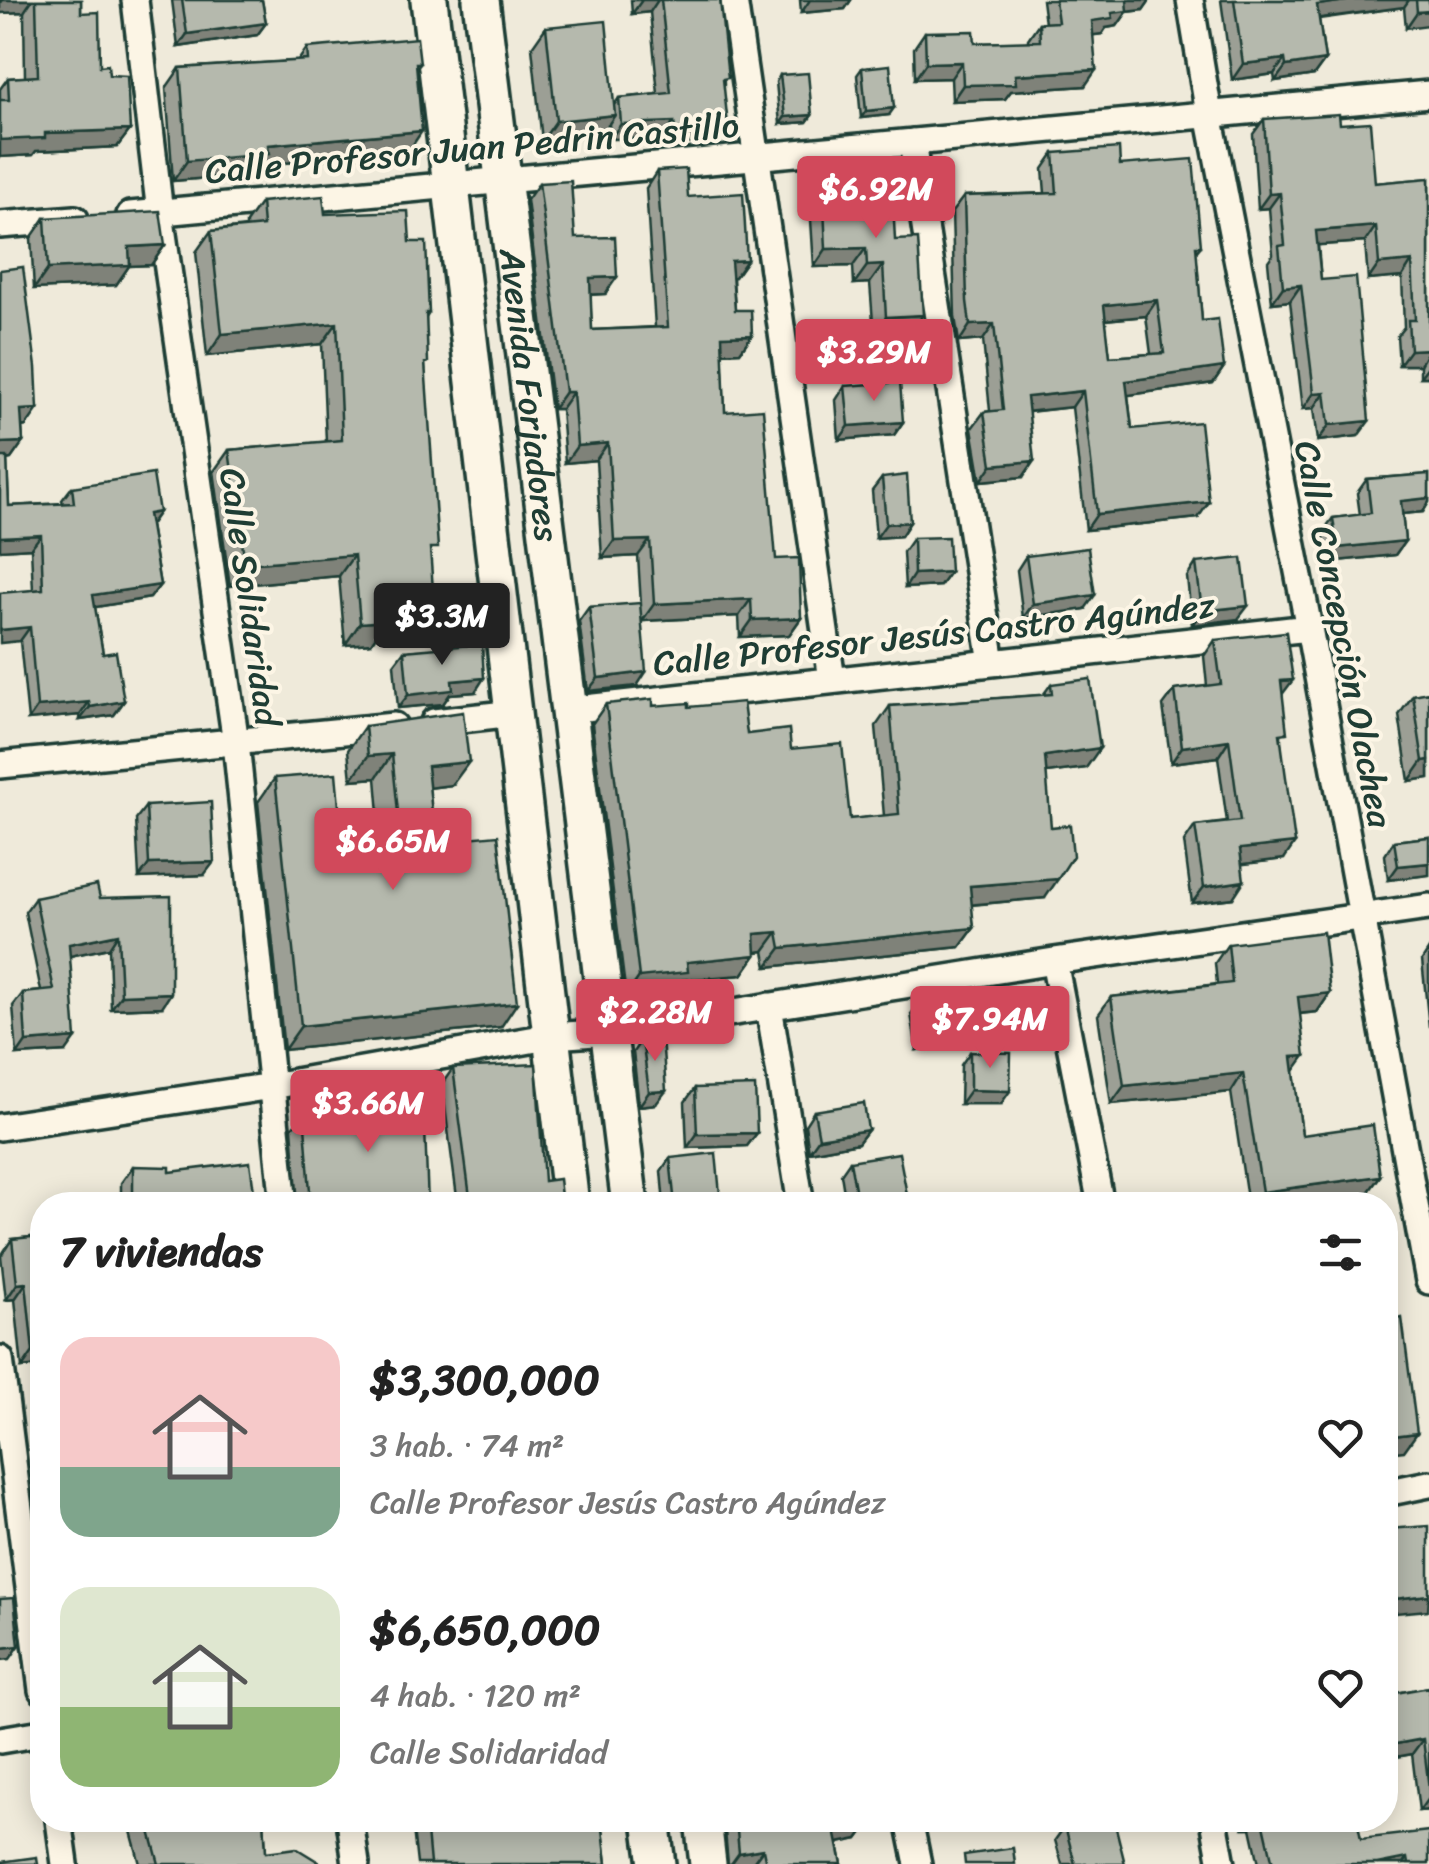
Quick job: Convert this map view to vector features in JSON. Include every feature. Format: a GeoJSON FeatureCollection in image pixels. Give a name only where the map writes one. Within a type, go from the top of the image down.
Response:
{"type":"FeatureCollection","features":[{"type":"Feature","properties":{"kind":"main road","name":"Avenida Forjadores"},"geometry":{"type":"LineString","coordinates":[[428,0],[570,1192]]}},
{"type":"Feature","properties":{"kind":"main road","name":"Avenida Forjadores"},"geometry":{"type":"LineString","coordinates":[[481,0],[628,1192]]}},
{"type":"Feature","properties":{"kind":"main road"},"geometry":{"type":"LineString","coordinates":[[653,1832],[657,1864]]}},
{"type":"Feature","properties":{"kind":"main road"},"geometry":{"type":"LineString","coordinates":[[704,1832],[708,1864]]}},
{"type":"Feature","properties":{"kind":"street","name":"Calle Solidaridad"},"geometry":{"type":"LineString","coordinates":[[136,0],[160,213],[236,743],[283,1192]]}},
{"type":"Feature","properties":{"kind":"street"},"geometry":{"type":"LineString","coordinates":[[734,0],[832,680]]}},
{"type":"Feature","properties":{"kind":"street","name":"Calle Concepción Olachea"},"geometry":{"type":"LineString","coordinates":[[1190,0],[1429,1281]]}},
{"type":"Feature","properties":{"kind":"street","name":"Calle Profesor Juan Pedrin Castillo"},"geometry":{"type":"LineString","coordinates":[[0,225],[1429,94]]}},
{"type":"Feature","properties":{"kind":"street"},"geometry":{"type":"LineString","coordinates":[[912,142],[992,663]]}},
{"type":"Feature","properties":{"kind":"street","name":"Calle Profesor Jesús Castro Agúndez"},"geometry":{"type":"LineString","coordinates":[[567,710],[1309,628]]}},
{"type":"Feature","properties":{"kind":"street"},"geometry":{"type":"LineString","coordinates":[[0,765],[514,714]]}},
{"type":"Feature","properties":{"kind":"street"},"geometry":{"type":"LineString","coordinates":[[0,1127],[272,1086],[554,1036],[608,1032],[1054,960],[1429,907]]}},
{"type":"Feature","properties":{"kind":"street"},"geometry":{"type":"LineString","coordinates":[[1054,960],[1099,1192]]}},
{"type":"Feature","properties":{"kind":"street"},"geometry":{"type":"LineString","coordinates":[[769,1006],[799,1192]]}},
{"type":"Feature","properties":{"kind":"street"},"geometry":{"type":"LineString","coordinates":[[0,1359],[30,1595]]}},
{"type":"Feature","properties":{"kind":"street"},"geometry":{"type":"LineString","coordinates":[[1398,1490],[1429,1484]]}},
{"type":"Feature","properties":{"kind":"street"},"geometry":{"type":"LineString","coordinates":[[0,1740],[30,1735]]}},
{"type":"Feature","properties":{"kind":"street"},"geometry":{"type":"LineString","coordinates":[[61,1832],[65,1864]]}},
{"type":"Feature","properties":{"kind":"street"},"geometry":{"type":"LineString","coordinates":[[352,1832],[356,1864]]}},
{"type":"Feature","properties":{"kind":"street"},"geometry":{"type":"LineString","coordinates":[[911,1832],[918,1864]]}},
{"type":"Feature","properties":{"kind":"street"},"geometry":{"type":"LineString","coordinates":[[1216,1832],[1222,1864]]}},
{"type":"Feature","properties":{"kind":"building"},"geometry":{"type":"Polygon","coordinates":[[[36,0],[81,0],[81,13],[99,12],[100,66],[108,65],[109,75],[127,76],[130,130],[45,133],[45,138],[0,140],[0,100],[9,100],[8,78],[38,76],[36,0]]]}},
{"type":"Feature","properties":{"kind":"building"},"geometry":{"type":"Polygon","coordinates":[[[182,0],[262,0],[266,23],[187,34],[182,0]]]}},
{"type":"Feature","properties":{"kind":"building"},"geometry":{"type":"Polygon","coordinates":[[[661,0],[720,0],[728,78],[723,79],[728,125],[675,130],[674,122],[621,124],[619,98],[671,93],[661,0]]]}},
{"type":"Feature","properties":{"kind":"building"},"geometry":{"type":"Polygon","coordinates":[[[1055,0],[1127,0],[1128,11],[1092,21],[1096,70],[1015,75],[1016,84],[963,85],[962,62],[926,63],[925,32],[974,31],[975,43],[1040,41],[1039,23],[1058,22],[1055,0]]]}},
{"type":"Feature","properties":{"kind":"building"},"geometry":{"type":"Polygon","coordinates":[[[1234,0],[1353,0],[1317,5],[1325,60],[1286,66],[1285,59],[1243,64],[1234,0]]]}},
{"type":"Feature","properties":{"kind":"building"},"geometry":{"type":"Polygon","coordinates":[[[1416,0],[1429,0],[1429,11],[1417,12],[1416,0]]]}},
{"type":"Feature","properties":{"kind":"building"},"geometry":{"type":"Polygon","coordinates":[[[606,21],[615,115],[556,121],[546,27],[606,21]]]}},
{"type":"Feature","properties":{"kind":"building"},"geometry":{"type":"Polygon","coordinates":[[[417,38],[422,131],[268,145],[269,154],[187,161],[180,68],[308,60],[307,48],[417,38]]]}},
{"type":"Feature","properties":{"kind":"building"},"geometry":{"type":"Polygon","coordinates":[[[890,65],[894,108],[866,111],[862,68],[890,65]]]}},
{"type":"Feature","properties":{"kind":"building"},"geometry":{"type":"Polygon","coordinates":[[[808,73],[812,115],[785,117],[780,75],[808,73]]]}},
{"type":"Feature","properties":{"kind":"building"},"geometry":{"type":"Polygon","coordinates":[[[1339,114],[1340,124],[1370,122],[1375,183],[1429,178],[1429,349],[1410,350],[1408,320],[1415,320],[1412,261],[1379,264],[1376,226],[1316,231],[1321,280],[1356,277],[1369,421],[1329,425],[1325,392],[1314,393],[1301,285],[1283,287],[1279,246],[1285,245],[1280,193],[1269,194],[1264,119],[1339,114]]]}},
{"type":"Feature","properties":{"kind":"building"},"geometry":{"type":"Polygon","coordinates":[[[1119,148],[1120,165],[1193,159],[1201,246],[1196,246],[1202,321],[1218,319],[1224,367],[1126,381],[1132,429],[1200,422],[1209,502],[1097,514],[1083,391],[1027,397],[1034,461],[992,465],[984,412],[1003,410],[994,324],[970,325],[964,196],[1057,193],[1054,153],[1119,148]],[[1157,300],[1104,305],[1110,357],[1164,353],[1157,300]]]}},
{"type":"Feature","properties":{"kind":"building"},"geometry":{"type":"Polygon","coordinates":[[[686,169],[688,197],[743,193],[747,260],[731,261],[735,310],[751,310],[752,335],[722,336],[725,412],[763,409],[776,559],[799,558],[801,618],[752,620],[751,599],[654,604],[650,540],[614,541],[608,443],[577,446],[573,392],[565,392],[539,183],[571,181],[575,238],[615,237],[617,277],[590,278],[592,330],[668,327],[657,171],[686,169]]]}},
{"type":"Feature","properties":{"kind":"building"},"geometry":{"type":"Polygon","coordinates":[[[892,182],[895,240],[918,239],[923,315],[886,317],[883,265],[867,266],[866,248],[826,249],[823,186],[892,182]]]}},
{"type":"Feature","properties":{"kind":"building"},"geometry":{"type":"Polygon","coordinates":[[[323,196],[325,214],[408,211],[410,242],[426,242],[429,313],[425,363],[438,548],[430,548],[433,590],[383,595],[386,621],[360,623],[354,555],[245,564],[229,450],[342,440],[337,323],[222,334],[211,231],[263,226],[261,202],[323,196]]]}},
{"type":"Feature","properties":{"kind":"building"},"geometry":{"type":"Polygon","coordinates":[[[160,211],[165,245],[129,247],[130,265],[48,269],[45,218],[160,211]]]}},
{"type":"Feature","properties":{"kind":"building"},"geometry":{"type":"Polygon","coordinates":[[[23,267],[38,409],[21,410],[23,442],[0,443],[0,270],[23,267]]]}},
{"type":"Feature","properties":{"kind":"building"},"geometry":{"type":"Polygon","coordinates":[[[900,382],[903,422],[849,426],[845,386],[900,382]]]}},
{"type":"Feature","properties":{"kind":"building"},"geometry":{"type":"Polygon","coordinates":[[[0,457],[7,457],[9,506],[74,503],[72,487],[153,474],[159,512],[148,514],[160,585],[93,595],[103,654],[116,652],[124,701],[90,707],[89,702],[37,707],[30,627],[0,630],[0,593],[43,589],[41,535],[0,537],[0,457]]]}},
{"type":"Feature","properties":{"kind":"building"},"geometry":{"type":"Polygon","coordinates":[[[1429,474],[1429,498],[1401,501],[1405,541],[1337,548],[1333,518],[1371,513],[1367,479],[1429,474]]]}},
{"type":"Feature","properties":{"kind":"building"},"geometry":{"type":"Polygon","coordinates":[[[907,475],[910,522],[886,524],[882,478],[907,475]]]}},
{"type":"Feature","properties":{"kind":"building"},"geometry":{"type":"Polygon","coordinates":[[[948,537],[950,572],[914,574],[913,538],[948,537]]]}},
{"type":"Feature","properties":{"kind":"building"},"geometry":{"type":"Polygon","coordinates":[[[1088,548],[1095,595],[1033,604],[1026,556],[1088,548]]]}},
{"type":"Feature","properties":{"kind":"building"},"geometry":{"type":"Polygon","coordinates":[[[1242,558],[1248,606],[1202,611],[1196,563],[1242,558]]]}},
{"type":"Feature","properties":{"kind":"building"},"geometry":{"type":"Polygon","coordinates":[[[640,603],[646,672],[598,678],[589,607],[640,603]]]}},
{"type":"Feature","properties":{"kind":"building"},"geometry":{"type":"Polygon","coordinates":[[[1286,632],[1293,680],[1281,681],[1287,733],[1280,734],[1295,843],[1240,849],[1244,881],[1204,887],[1195,826],[1240,821],[1229,740],[1182,747],[1175,690],[1221,684],[1215,640],[1286,632]]]}},
{"type":"Feature","properties":{"kind":"building"},"geometry":{"type":"Polygon","coordinates":[[[482,644],[484,678],[452,681],[453,690],[408,695],[404,651],[482,644]]]}},
{"type":"Feature","properties":{"kind":"building"},"geometry":{"type":"Polygon","coordinates":[[[1090,679],[1100,748],[1045,756],[1051,827],[1070,825],[1073,856],[1058,879],[970,886],[974,928],[781,948],[778,932],[755,934],[756,955],[687,962],[688,972],[639,977],[606,704],[653,699],[653,706],[743,702],[747,734],[789,729],[791,749],[842,744],[850,819],[899,814],[890,706],[1052,694],[1051,684],[1090,679]]]}},
{"type":"Feature","properties":{"kind":"building"},"geometry":{"type":"Polygon","coordinates":[[[1429,692],[1429,760],[1423,761],[1413,695],[1429,692]]]}},
{"type":"Feature","properties":{"kind":"building"},"geometry":{"type":"Polygon","coordinates":[[[463,712],[469,762],[427,766],[435,841],[498,835],[517,1003],[301,1026],[275,778],[336,773],[340,818],[398,812],[392,754],[368,756],[365,726],[463,712]]]}},
{"type":"Feature","properties":{"kind":"building"},"geometry":{"type":"Polygon","coordinates":[[[211,802],[214,862],[149,864],[146,806],[211,802]]]}},
{"type":"Feature","properties":{"kind":"building"},"geometry":{"type":"Polygon","coordinates":[[[1429,837],[1429,863],[1398,866],[1394,841],[1429,837]]]}},
{"type":"Feature","properties":{"kind":"building"},"geometry":{"type":"Polygon","coordinates":[[[97,885],[100,898],[171,896],[171,993],[121,995],[118,934],[69,944],[76,1038],[26,1042],[23,993],[54,990],[35,898],[97,885]]]}},
{"type":"Feature","properties":{"kind":"building"},"geometry":{"type":"Polygon","coordinates":[[[1323,932],[1330,993],[1298,997],[1305,1056],[1292,1057],[1302,1135],[1373,1125],[1380,1176],[1262,1192],[1243,1073],[1124,1086],[1111,997],[1232,983],[1228,944],[1323,932]]]}},
{"type":"Feature","properties":{"kind":"building"},"geometry":{"type":"Polygon","coordinates":[[[963,994],[969,1029],[927,1036],[921,1001],[963,994]]]}},
{"type":"Feature","properties":{"kind":"building"},"geometry":{"type":"Polygon","coordinates":[[[662,1037],[666,1091],[649,1092],[642,1039],[662,1037]]]}},
{"type":"Feature","properties":{"kind":"building"},"geometry":{"type":"Polygon","coordinates":[[[970,1052],[1011,1053],[1010,1091],[970,1090],[970,1052]]]}},
{"type":"Feature","properties":{"kind":"building"},"geometry":{"type":"Polygon","coordinates":[[[536,1064],[544,1181],[559,1179],[560,1192],[469,1192],[453,1068],[536,1064]]]}},
{"type":"Feature","properties":{"kind":"building"},"geometry":{"type":"Polygon","coordinates":[[[755,1086],[757,1133],[697,1134],[695,1088],[755,1086]]]}},
{"type":"Feature","properties":{"kind":"building"},"geometry":{"type":"Polygon","coordinates":[[[424,1102],[427,1192],[310,1192],[304,1112],[424,1102]]]}},
{"type":"Feature","properties":{"kind":"building"},"geometry":{"type":"Polygon","coordinates":[[[864,1103],[868,1130],[819,1138],[814,1111],[864,1103]]]}},
{"type":"Feature","properties":{"kind":"building"},"geometry":{"type":"Polygon","coordinates":[[[716,1153],[720,1192],[674,1192],[670,1158],[716,1153]]]}},
{"type":"Feature","properties":{"kind":"building"},"geometry":{"type":"Polygon","coordinates":[[[899,1153],[906,1192],[856,1192],[850,1161],[899,1153]]]}},
{"type":"Feature","properties":{"kind":"building"},"geometry":{"type":"Polygon","coordinates":[[[250,1162],[254,1192],[133,1192],[133,1166],[170,1167],[170,1172],[250,1162]]]}},
{"type":"Feature","properties":{"kind":"building"},"geometry":{"type":"Polygon","coordinates":[[[30,1237],[30,1322],[26,1283],[17,1284],[12,1239],[30,1237]]]}},
{"type":"Feature","properties":{"kind":"building"},"geometry":{"type":"Polygon","coordinates":[[[1398,1318],[1402,1318],[1417,1433],[1398,1435],[1398,1318]]]}},
{"type":"Feature","properties":{"kind":"building"},"geometry":{"type":"Polygon","coordinates":[[[1429,1526],[1429,1595],[1398,1599],[1398,1528],[1429,1526]]]}},
{"type":"Feature","properties":{"kind":"building"},"geometry":{"type":"Polygon","coordinates":[[[14,1598],[19,1646],[0,1648],[0,1599],[14,1598]]]}},
{"type":"Feature","properties":{"kind":"building"},"geometry":{"type":"Polygon","coordinates":[[[1429,1687],[1429,1789],[1423,1739],[1398,1744],[1398,1693],[1429,1687]]]}},
{"type":"Feature","properties":{"kind":"building"},"geometry":{"type":"Polygon","coordinates":[[[1429,1831],[1429,1864],[1408,1864],[1407,1858],[1377,1864],[1273,1864],[1266,1832],[1360,1832],[1361,1839],[1429,1831]]]}},
{"type":"Feature","properties":{"kind":"building"},"geometry":{"type":"Polygon","coordinates":[[[150,1832],[265,1832],[266,1852],[296,1848],[322,1864],[159,1864],[150,1832]]]}},
{"type":"Feature","properties":{"kind":"building"},"geometry":{"type":"Polygon","coordinates":[[[427,1832],[603,1832],[607,1864],[430,1864],[427,1832]]]}},
{"type":"Feature","properties":{"kind":"building"},"geometry":{"type":"Polygon","coordinates":[[[737,1832],[835,1832],[842,1864],[766,1864],[763,1849],[739,1853],[737,1832]]]}},
{"type":"Feature","properties":{"kind":"building"},"geometry":{"type":"Polygon","coordinates":[[[1067,1832],[1117,1832],[1125,1864],[1075,1864],[1067,1832]]]}},
{"type":"Feature","properties":{"kind":"building"},"geometry":{"type":"Polygon","coordinates":[[[1013,1848],[1015,1864],[965,1864],[964,1855],[1013,1848]]]}},
{"type":"Feature","properties":{"kind":"building"},"geometry":{"type":"Polygon","coordinates":[[[37,1857],[38,1864],[0,1864],[0,1862],[37,1857]]]}}]}
